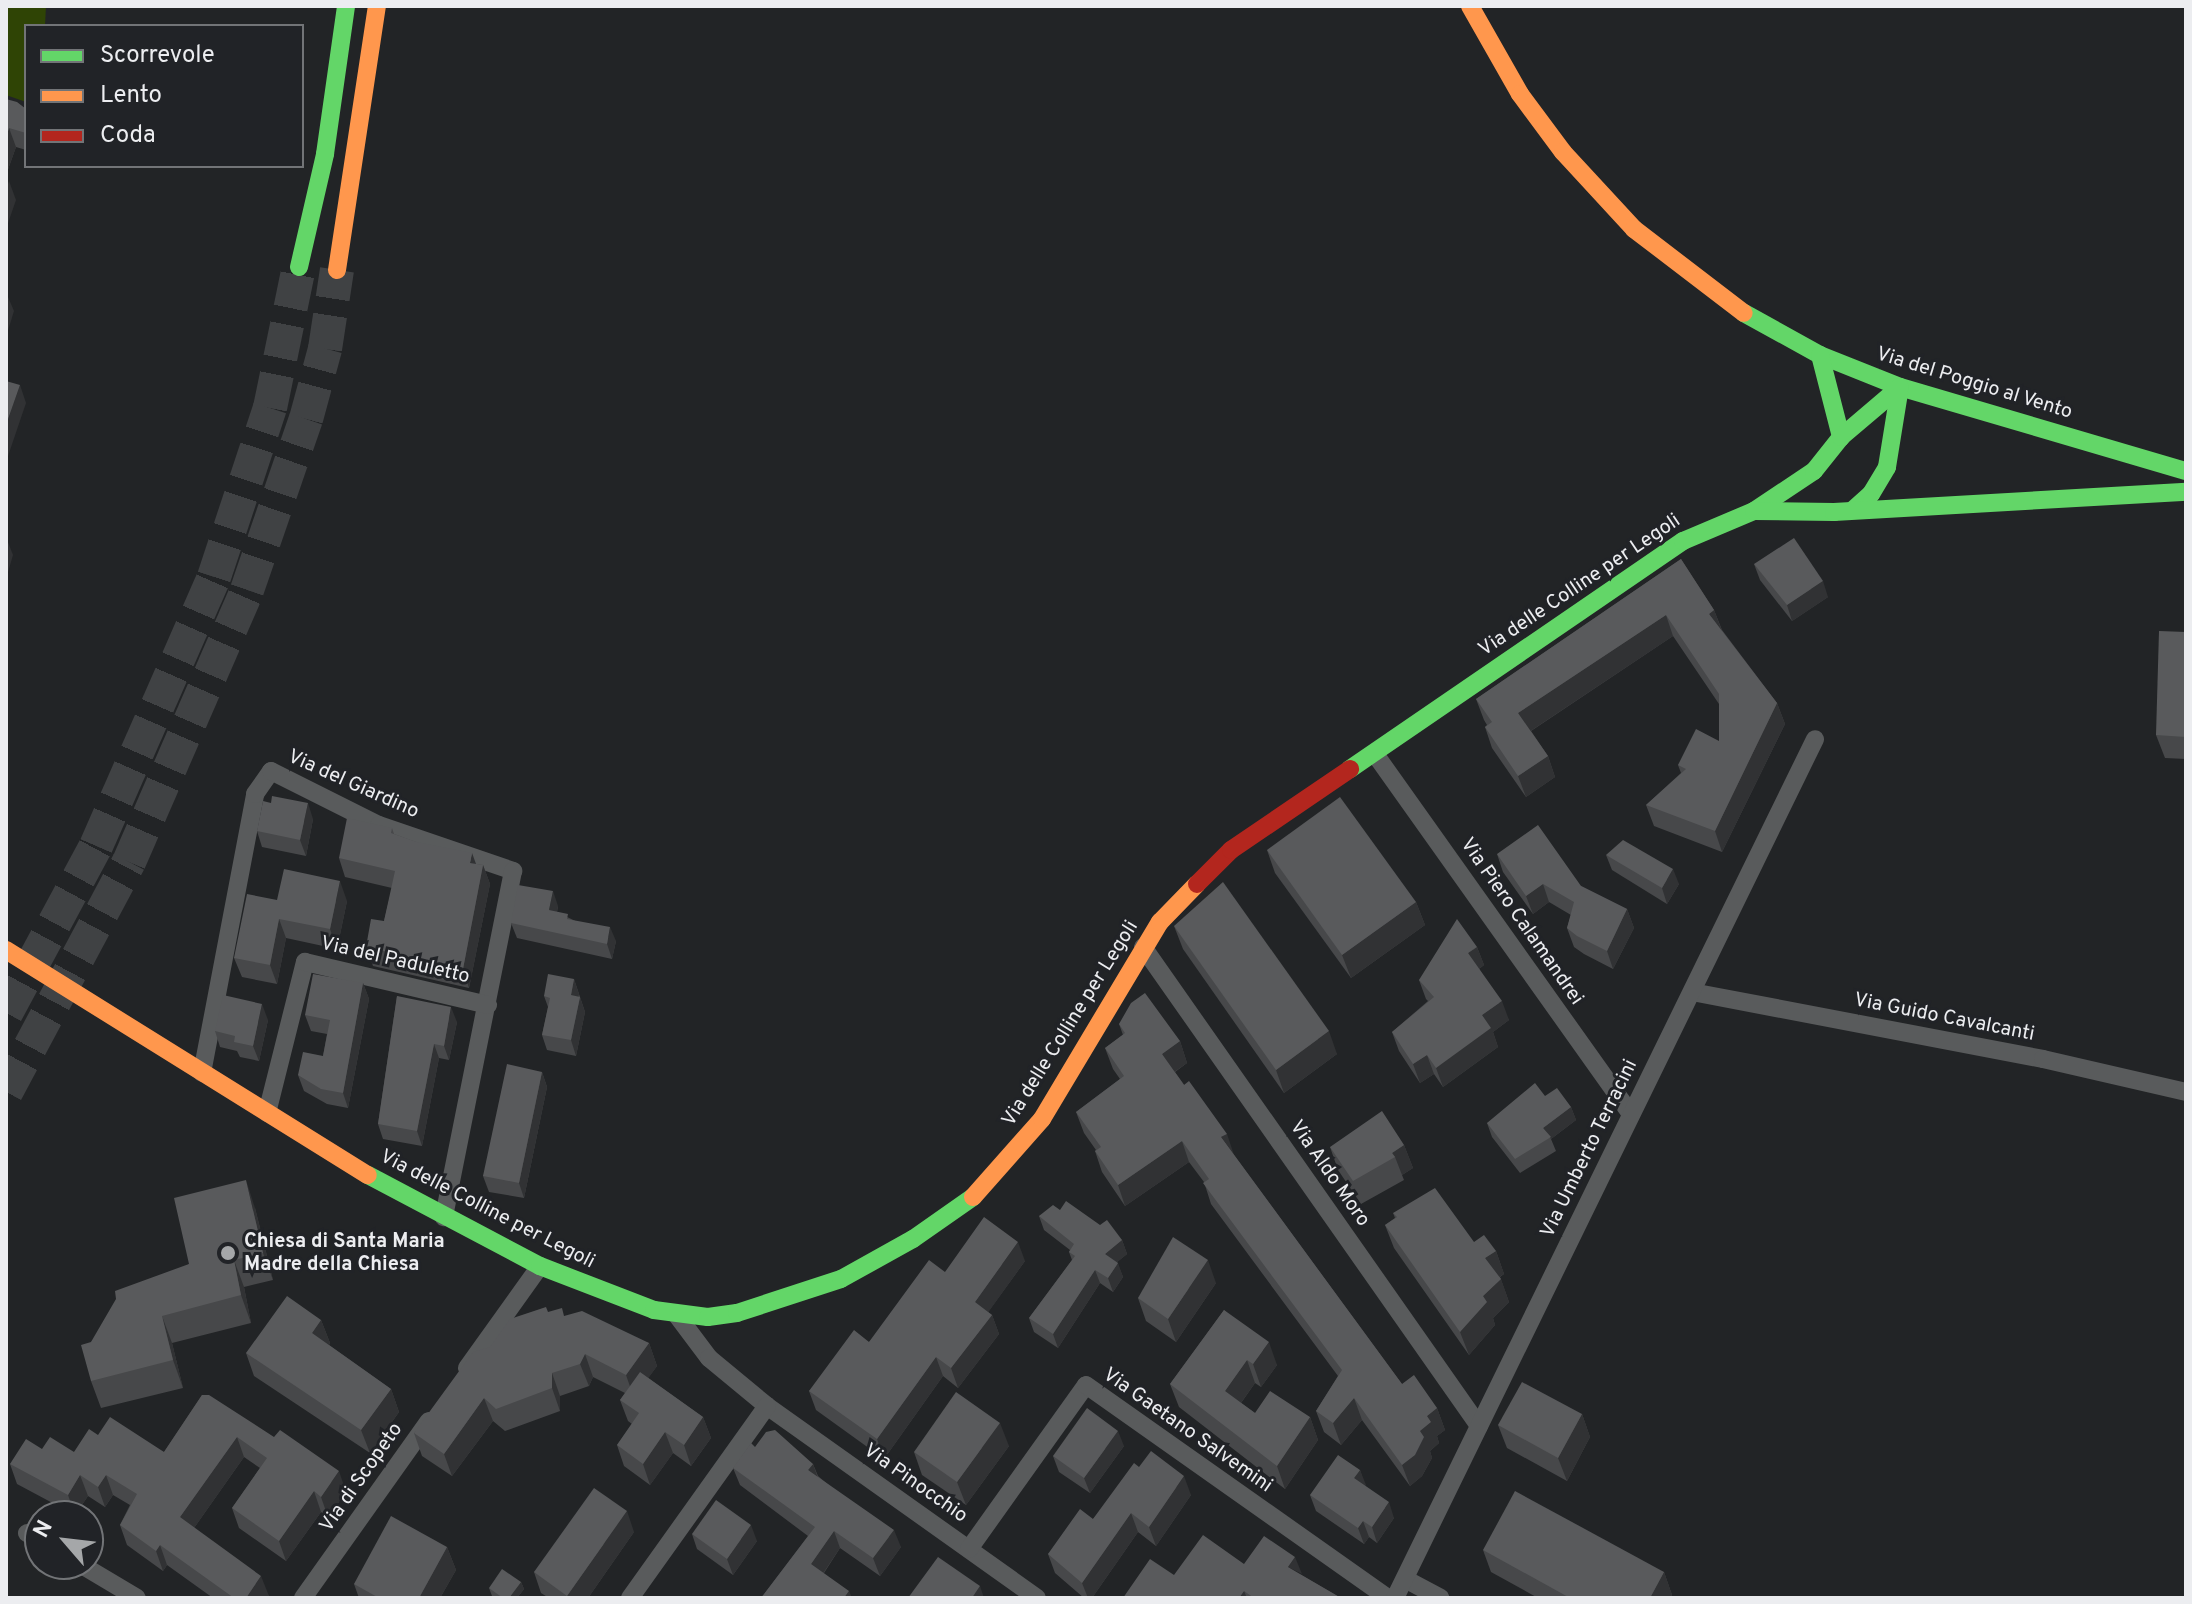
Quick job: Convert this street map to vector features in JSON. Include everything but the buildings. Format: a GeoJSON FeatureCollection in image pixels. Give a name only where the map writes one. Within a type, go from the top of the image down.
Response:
{"type":"FeatureCollection","features":[{"type":"Feature","properties":{"kind":"main road"},"geometry":{"type":"LineString","coordinates":[[299,267],[325,154],[346,6]]}},
{"type":"Feature","properties":{"kind":"main road"},"geometry":{"type":"LineString","coordinates":[[337,270],[377,6]]}},
{"type":"Feature","properties":{"kind":"main road","name":"Via del Poggio al Vento"},"geometry":{"type":"LineString","coordinates":[[1470,6],[1542,124],[1634,229],[1728,304],[1820,355],[1900,387],[2186,471]]}},
{"type":"Feature","properties":{"kind":"main road"},"geometry":{"type":"LineString","coordinates":[[1820,355],[1831,382],[1841,437]]}},
{"type":"Feature","properties":{"kind":"main road"},"geometry":{"type":"LineString","coordinates":[[1754,511],[1814,471],[1841,437],[1900,387]]}},
{"type":"Feature","properties":{"kind":"main road"},"geometry":{"type":"LineString","coordinates":[[1853,510],[1884,475],[1896,436],[1900,387]]}},
{"type":"Feature","properties":{"kind":"main road"},"geometry":{"type":"LineString","coordinates":[[1754,511],[1853,510],[2186,492]]}},
{"type":"Feature","properties":{"kind":"main road","name":"Via delle Colline per Legoli"},"geometry":{"type":"LineString","coordinates":[[6,950],[267,1113],[444,1217],[540,1266],[632,1304],[676,1314],[737,1313],[812,1292],[913,1239],[973,1197],[1042,1119],[1143,947],[1177,902],[1231,850],[1683,541],[1754,511]]}},
{"type":"Feature","properties":{"kind":"street","name":"Via Umberto Terracini"},"geometry":{"type":"LineString","coordinates":[[1395,1598],[1815,739]]}},
{"type":"Feature","properties":{"kind":"street","name":"Via Piero Calamandrei"},"geometry":{"type":"LineString","coordinates":[[1375,754],[1631,1114]]}},
{"type":"Feature","properties":{"kind":"street","name":"Via del Giardino"},"geometry":{"type":"LineString","coordinates":[[202,1073],[255,794],[271,771],[379,825],[513,871],[444,1217]]}},
{"type":"Feature","properties":{"kind":"street","name":"Via Aldo Moro"},"geometry":{"type":"LineString","coordinates":[[1143,947],[1479,1426]]}},
{"type":"Feature","properties":{"kind":"street","name":"Via del Paduletto"},"geometry":{"type":"LineString","coordinates":[[267,1113],[305,962],[488,1005]]}},
{"type":"Feature","properties":{"kind":"street","name":"Via Guido Cavalcanti"},"geometry":{"type":"LineString","coordinates":[[1692,992],[2043,1059],[2186,1092]]}},
{"type":"Feature","properties":{"kind":"street"},"geometry":{"type":"LineString","coordinates":[[458,1381],[540,1266]]}},
{"type":"Feature","properties":{"kind":"street","name":"Via Pinocchio"},"geometry":{"type":"LineString","coordinates":[[676,1314],[709,1358],[767,1406],[1037,1598]]}},
{"type":"Feature","properties":{"kind":"street","name":"Via Gaetano Salvemini"},"geometry":{"type":"LineString","coordinates":[[969,1549],[1086,1385],[1388,1598]]}},
{"type":"Feature","properties":{"kind":"street","name":"Via di Scopeto"},"geometry":{"type":"LineString","coordinates":[[303,1598],[439,1406]]}},
{"type":"Feature","properties":{"kind":"street"},"geometry":{"type":"LineString","coordinates":[[630,1598],[767,1406]]}},
{"type":"Feature","properties":{"kind":"street"},"geometry":{"type":"LineString","coordinates":[[104,1578],[137,1598]]}},
{"type":"Feature","properties":{"kind":"street"},"geometry":{"type":"LineString","coordinates":[[1405,1579],[1440,1598]]}},
{"type":"Feature","properties":{"kind":"green space"},"geometry":{"type":"Polygon","coordinates":[[[6,6],[46,6],[45,24],[24,24],[24,101],[6,95],[6,6]]]}},
{"type":"Feature","properties":{"kind":"tunnel"},"geometry":{"type":"LineString","coordinates":[[6,1013],[96,846],[214,577],[270,408],[299,267]]}},
{"type":"Feature","properties":{"kind":"tunnel"},"geometry":{"type":"LineString","coordinates":[[6,1092],[129,862],[247,590],[306,419],[325,349],[337,270]]}},
{"type":"Feature","properties":{"kind":"traffic: fast"},"geometry":{"type":"LineString","coordinates":[[299,267],[325,154],[346,6]]}},
{"type":"Feature","properties":{"kind":"traffic: fast"},"geometry":{"type":"LineString","coordinates":[[1744,313],[1820,355],[1900,387],[2186,471]]}},
{"type":"Feature","properties":{"kind":"traffic: fast"},"geometry":{"type":"LineString","coordinates":[[1820,355],[1841,437]]}},
{"type":"Feature","properties":{"kind":"traffic: fast"},"geometry":{"type":"LineString","coordinates":[[1853,510],[1871,494],[1887,467],[1900,387]]}},
{"type":"Feature","properties":{"kind":"traffic: fast"},"geometry":{"type":"LineString","coordinates":[[1754,511],[1814,471],[1841,437],[1900,387]]}},
{"type":"Feature","properties":{"kind":"traffic: fast"},"geometry":{"type":"LineString","coordinates":[[1350,769],[1683,541],[1754,511],[1834,512],[2186,492]]}},
{"type":"Feature","properties":{"kind":"traffic: fast"},"geometry":{"type":"LineString","coordinates":[[368,1175],[540,1266],[654,1310],[708,1317],[737,1313],[841,1279],[913,1239],[973,1197]]}},
{"type":"Feature","properties":{"kind":"traffic: slow"},"geometry":{"type":"LineString","coordinates":[[337,270],[377,6]]}},
{"type":"Feature","properties":{"kind":"traffic: slow"},"geometry":{"type":"LineString","coordinates":[[1470,6],[1520,94],[1563,152],[1634,229],[1744,313]]}},
{"type":"Feature","properties":{"kind":"traffic: slow"},"geometry":{"type":"LineString","coordinates":[[973,1197],[1042,1119],[1160,922],[1197,884]]}},
{"type":"Feature","properties":{"kind":"traffic: slow"},"geometry":{"type":"LineString","coordinates":[[6,950],[368,1175]]}},
{"type":"Feature","properties":{"kind":"traffic: jam"},"geometry":{"type":"LineString","coordinates":[[1197,884],[1231,850],[1350,769]]}},
{"type":"Feature","properties":{"kind":"place","name":"Chiesa di Santa Maria Madre della Chiesa"},"geometry":{"type":"Point","coordinates":[228,1253]}}]}
